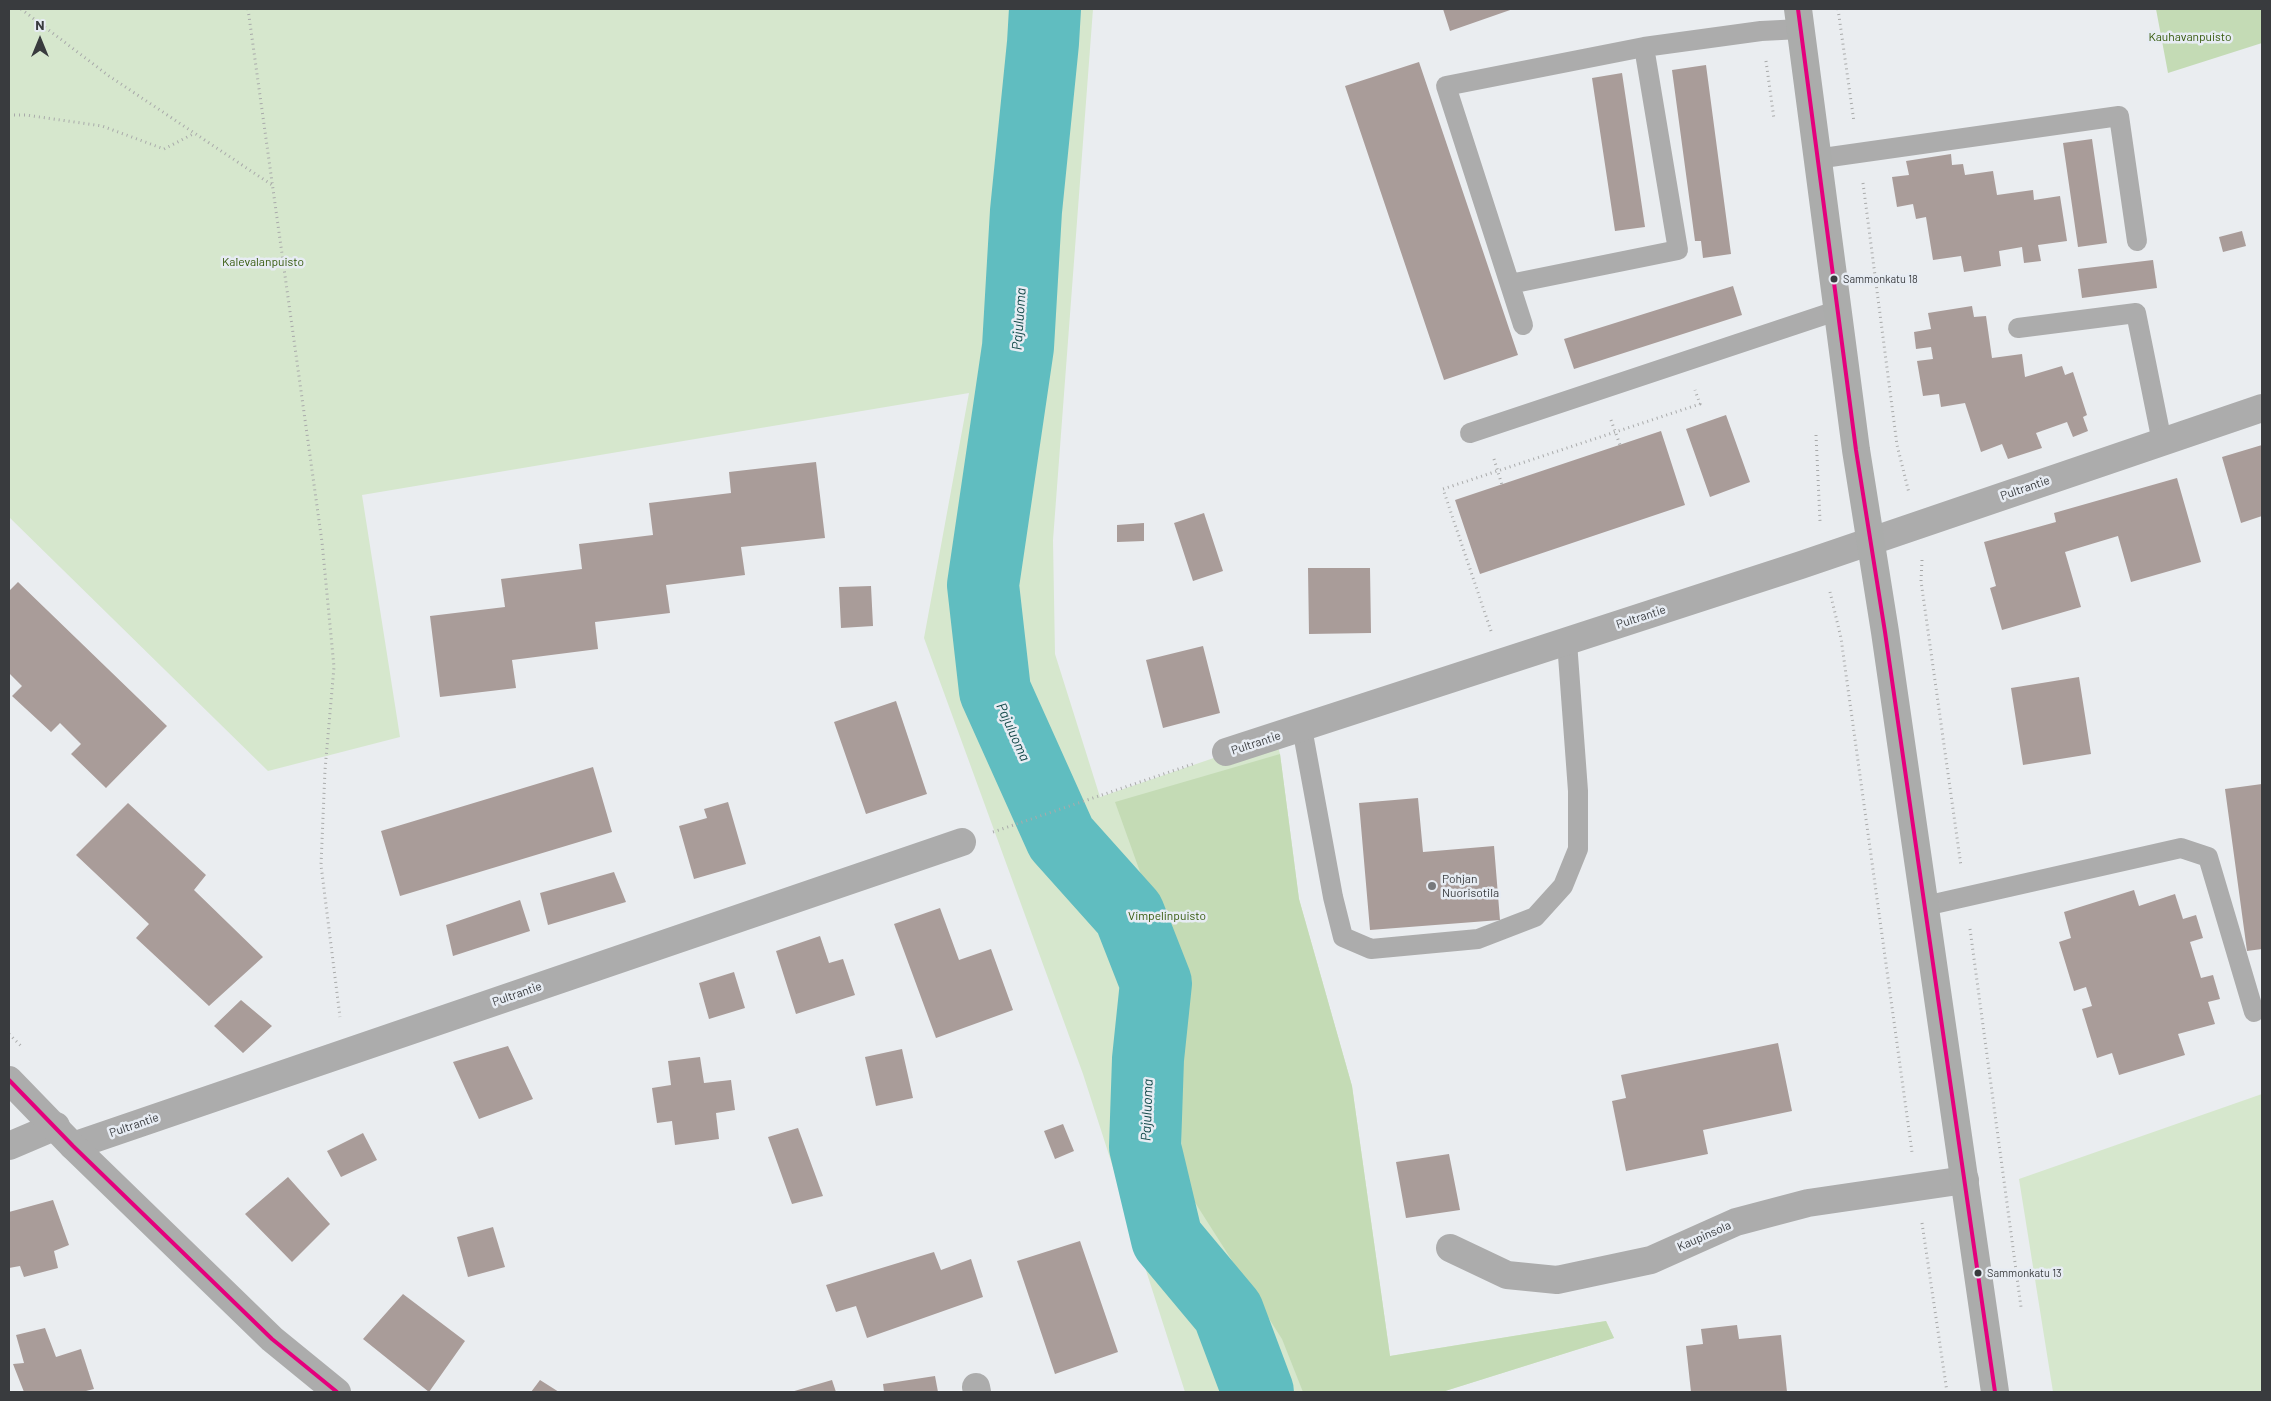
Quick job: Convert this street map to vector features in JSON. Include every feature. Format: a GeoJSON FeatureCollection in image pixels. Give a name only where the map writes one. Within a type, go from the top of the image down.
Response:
{"type":"FeatureCollection","features":[{"type":"Feature","properties":{"kind":"main road"},"geometry":{"type":"LineString","coordinates":[[1799,19],[1836,311],[1869,542],[1885,632],[1995,1392]]}},
{"type":"Feature","properties":{"kind":"street","name":"Pultrantie"},"geometry":{"type":"LineString","coordinates":[[1226,752],[1869,542],[1916,524],[2262,408]]}},
{"type":"Feature","properties":{"kind":"street","name":"Pultrantie"},"geometry":{"type":"LineString","coordinates":[[9,1146],[64,1136],[344,1053],[962,842]]}},
{"type":"Feature","properties":{"kind":"street"},"geometry":{"type":"LineString","coordinates":[[9,1080],[272,1339],[337,1392]]}},
{"type":"Feature","properties":{"kind":"street","name":"Kaupinsola"},"geometry":{"type":"LineString","coordinates":[[1450,1248],[1507,1275],[1557,1280],[1651,1260],[1736,1222],[1808,1203],[1964,1180]]}},
{"type":"Feature","properties":{"kind":"lane"},"geometry":{"type":"LineString","coordinates":[[1523,325],[1446,86],[1644,47],[1761,31],[1799,19]]}},
{"type":"Feature","properties":{"kind":"lane"},"geometry":{"type":"LineString","coordinates":[[1510,284],[1678,250],[1644,47]]}},
{"type":"Feature","properties":{"kind":"lane"},"geometry":{"type":"LineString","coordinates":[[1816,159],[2118,116],[2137,241]]}},
{"type":"Feature","properties":{"kind":"lane"},"geometry":{"type":"LineString","coordinates":[[1470,433],[1836,311]]}},
{"type":"Feature","properties":{"kind":"lane"},"geometry":{"type":"LineString","coordinates":[[2018,328],[2136,313],[2162,442]]}},
{"type":"Feature","properties":{"kind":"lane"},"geometry":{"type":"LineString","coordinates":[[1302,728],[1333,898],[1343,937],[1371,948],[1478,939],[1535,917],[1563,886],[1578,849],[1578,791],[1567,642]]}},
{"type":"Feature","properties":{"kind":"lane"},"geometry":{"type":"LineString","coordinates":[[1925,906],[2181,848],[2208,856],[2254,1012]]}},
{"type":"Feature","properties":{"kind":"path"},"geometry":{"type":"LineString","coordinates":[[21,9],[110,76],[273,185]]}},
{"type":"Feature","properties":{"kind":"path"},"geometry":{"type":"LineString","coordinates":[[248,9],[322,542],[334,667],[325,770],[321,865],[344,1053]]}},
{"type":"Feature","properties":{"kind":"path"},"geometry":{"type":"LineString","coordinates":[[1838,9],[1897,445],[1922,550],[1920,580],[2022,1316]]}},
{"type":"Feature","properties":{"kind":"path"},"geometry":{"type":"LineString","coordinates":[[1761,31],[1776,128]]}},
{"type":"Feature","properties":{"kind":"path"},"geometry":{"type":"LineString","coordinates":[[9,114],[26,114],[102,126],[164,149],[195,133]]}},
{"type":"Feature","properties":{"kind":"path"},"geometry":{"type":"LineString","coordinates":[[1502,662],[1443,489],[1700,404],[1685,361]]}},
{"type":"Feature","properties":{"kind":"path"},"geometry":{"type":"LineString","coordinates":[[1815,427],[1820,527],[1841,638],[1947,1392]]}},
{"type":"Feature","properties":{"kind":"path","name":"Pultrantie"},"geometry":{"type":"LineString","coordinates":[[1019,824],[1083,804],[1226,752]]}},
{"type":"Feature","properties":{"kind":"green space","name":"Kalevalanpuisto"},"geometry":{"type":"Polygon","coordinates":[[[9,9],[1093,9],[1053,540],[1055,654],[1100,797],[1275,737],[1280,754],[1299,899],[1352,1086],[1390,1356],[1606,1321],[1614,1338],[1442,1392],[1185,1392],[1083,1074],[924,638],[969,393],[362,495],[400,737],[268,771],[9,517],[9,9]]]}},
{"type":"Feature","properties":{"kind":"green space","name":"Kauhavanpuisto"},"geometry":{"type":"Polygon","coordinates":[[[2156,9],[2262,9],[2262,43],[2168,73],[2156,9]]]}},
{"type":"Feature","properties":{"kind":"green space","name":"Vimpelinpuisto"},"geometry":{"type":"Polygon","coordinates":[[[1280,754],[1299,899],[1352,1086],[1390,1356],[1606,1321],[1614,1338],[1442,1392],[1303,1392],[1282,1339],[1182,1182],[1179,1000],[1158,922],[1115,802],[1280,754]]]}},
{"type":"Feature","properties":{"kind":"green space"},"geometry":{"type":"Polygon","coordinates":[[[2262,1094],[2262,1392],[2053,1392],[2019,1179],[2262,1094]]]}},
{"type":"Feature","properties":{"kind":"building"},"geometry":{"type":"Polygon","coordinates":[[[1443,9],[1513,9],[1450,31],[1443,9]]]}},
{"type":"Feature","properties":{"kind":"building"},"geometry":{"type":"Polygon","coordinates":[[[1419,62],[1518,355],[1444,380],[1345,86],[1419,62]]]}},
{"type":"Feature","properties":{"kind":"building"},"geometry":{"type":"Polygon","coordinates":[[[1706,65],[1731,254],[1703,258],[1701,241],[1695,241],[1672,70],[1706,65]]]}},
{"type":"Feature","properties":{"kind":"building"},"geometry":{"type":"Polygon","coordinates":[[[1622,73],[1645,227],[1615,231],[1592,78],[1622,73]]]}},
{"type":"Feature","properties":{"kind":"building"},"geometry":{"type":"Polygon","coordinates":[[[2092,139],[2107,243],[2078,247],[2063,143],[2092,139]]]}},
{"type":"Feature","properties":{"kind":"building"},"geometry":{"type":"Polygon","coordinates":[[[1951,154],[1952,165],[1963,164],[1965,175],[1993,171],[1997,195],[2033,190],[2034,200],[2060,196],[2067,241],[2038,245],[2041,261],[2024,263],[2022,247],[1999,251],[2001,266],[1964,272],[1961,256],[1933,260],[1926,217],[1916,219],[1913,204],[1897,207],[1892,177],[1909,175],[1906,161],[1951,154]]]}},
{"type":"Feature","properties":{"kind":"building"},"geometry":{"type":"Polygon","coordinates":[[[2242,231],[2246,246],[2223,252],[2219,237],[2242,231]]]}},
{"type":"Feature","properties":{"kind":"building"},"geometry":{"type":"Polygon","coordinates":[[[2153,260],[2157,288],[2082,298],[2078,269],[2153,260]]]}},
{"type":"Feature","properties":{"kind":"building"},"geometry":{"type":"Polygon","coordinates":[[[1733,286],[1742,315],[1574,369],[1564,339],[1733,286]]]}},
{"type":"Feature","properties":{"kind":"building"},"geometry":{"type":"Polygon","coordinates":[[[1972,306],[1974,317],[1986,316],[1992,358],[2022,354],[2025,377],[2062,366],[2065,375],[2073,372],[2087,415],[2083,417],[2088,431],[2073,437],[2067,422],[2036,433],[2042,448],[2008,459],[2002,444],[1981,452],[1965,403],[1941,407],[1939,394],[1923,396],[1917,361],[1933,359],[1931,347],[1916,349],[1914,332],[1931,329],[1928,313],[1972,306]]]}},
{"type":"Feature","properties":{"kind":"building"},"geometry":{"type":"Polygon","coordinates":[[[1726,415],[1750,482],[1710,497],[1686,429],[1726,415]]]}},
{"type":"Feature","properties":{"kind":"building"},"geometry":{"type":"Polygon","coordinates":[[[1661,431],[1685,505],[1480,574],[1455,500],[1661,431]]]}},
{"type":"Feature","properties":{"kind":"building"},"geometry":{"type":"Polygon","coordinates":[[[2262,445],[2262,516],[2241,523],[2222,457],[2262,445]]]}},
{"type":"Feature","properties":{"kind":"building"},"geometry":{"type":"Polygon","coordinates":[[[816,462],[825,538],[741,547],[745,575],[666,585],[670,613],[595,622],[598,649],[512,660],[516,688],[440,697],[430,616],[505,607],[501,579],[582,569],[579,544],[653,535],[649,503],[731,493],[729,472],[816,462]]]}},
{"type":"Feature","properties":{"kind":"building"},"geometry":{"type":"Polygon","coordinates":[[[2177,478],[2201,562],[2131,582],[2118,536],[2065,552],[2081,607],[2002,630],[1990,588],[1996,586],[1984,542],[2056,522],[2054,513],[2177,478]]]}},
{"type":"Feature","properties":{"kind":"building"},"geometry":{"type":"Polygon","coordinates":[[[1204,513],[1223,571],[1193,581],[1174,523],[1204,513]]]}},
{"type":"Feature","properties":{"kind":"building"},"geometry":{"type":"Polygon","coordinates":[[[1144,523],[1144,541],[1117,542],[1117,525],[1144,523]]]}},
{"type":"Feature","properties":{"kind":"building"},"geometry":{"type":"Polygon","coordinates":[[[1308,568],[1370,568],[1371,633],[1309,634],[1308,568]]]}},
{"type":"Feature","properties":{"kind":"building"},"geometry":{"type":"Polygon","coordinates":[[[18,582],[167,726],[106,788],[71,754],[81,744],[60,723],[51,732],[12,696],[22,686],[9,673],[9,591],[18,582]]]}},
{"type":"Feature","properties":{"kind":"building"},"geometry":{"type":"Polygon","coordinates":[[[871,586],[873,626],[841,628],[839,587],[871,586]]]}},
{"type":"Feature","properties":{"kind":"building"},"geometry":{"type":"Polygon","coordinates":[[[1203,646],[1220,713],[1163,728],[1146,660],[1203,646]]]}},
{"type":"Feature","properties":{"kind":"building"},"geometry":{"type":"Polygon","coordinates":[[[2079,677],[2091,754],[2023,765],[2011,688],[2079,677]]]}},
{"type":"Feature","properties":{"kind":"building"},"geometry":{"type":"Polygon","coordinates":[[[896,701],[927,794],[866,814],[834,722],[896,701]]]}},
{"type":"Feature","properties":{"kind":"building"},"geometry":{"type":"Polygon","coordinates":[[[593,767],[612,832],[400,896],[381,831],[593,767]]]}},
{"type":"Feature","properties":{"kind":"building"},"geometry":{"type":"Polygon","coordinates":[[[2262,784],[2262,949],[2247,951],[2225,789],[2262,784]]]}},
{"type":"Feature","properties":{"kind":"building","name":"Pohjan Nuorisotila"},"geometry":{"type":"Polygon","coordinates":[[[1418,798],[1423,852],[1494,846],[1500,920],[1370,930],[1359,803],[1418,798]]]}},
{"type":"Feature","properties":{"kind":"building"},"geometry":{"type":"Polygon","coordinates":[[[728,802],[746,864],[694,879],[679,826],[707,818],[704,809],[728,802]]]}},
{"type":"Feature","properties":{"kind":"building"},"geometry":{"type":"Polygon","coordinates":[[[128,803],[206,875],[194,890],[263,957],[209,1006],[136,938],[149,924],[76,855],[128,803]]]}},
{"type":"Feature","properties":{"kind":"building"},"geometry":{"type":"Polygon","coordinates":[[[614,872],[626,902],[548,925],[540,893],[614,872]]]}},
{"type":"Feature","properties":{"kind":"building"},"geometry":{"type":"Polygon","coordinates":[[[2134,890],[2139,906],[2175,894],[2183,919],[2196,915],[2203,938],[2190,942],[2201,978],[2213,975],[2220,999],[2208,1002],[2215,1024],[2178,1034],[2185,1055],[2119,1075],[2112,1053],[2097,1058],[2082,1009],[2092,1006],[2086,987],[2074,991],[2059,942],[2071,938],[2064,912],[2134,890]]]}},
{"type":"Feature","properties":{"kind":"building"},"geometry":{"type":"Polygon","coordinates":[[[520,900],[530,931],[453,956],[446,925],[520,900]]]}},
{"type":"Feature","properties":{"kind":"building"},"geometry":{"type":"Polygon","coordinates":[[[940,908],[959,960],[991,949],[1013,1010],[936,1038],[894,924],[940,908]]]}},
{"type":"Feature","properties":{"kind":"building"},"geometry":{"type":"Polygon","coordinates":[[[820,936],[829,963],[843,959],[855,995],[796,1014],[776,951],[820,936]]]}},
{"type":"Feature","properties":{"kind":"building"},"geometry":{"type":"Polygon","coordinates":[[[734,972],[745,1008],[709,1019],[699,983],[734,972]]]}},
{"type":"Feature","properties":{"kind":"building"},"geometry":{"type":"Polygon","coordinates":[[[241,1000],[272,1026],[243,1053],[214,1026],[241,1000]]]}},
{"type":"Feature","properties":{"kind":"building"},"geometry":{"type":"Polygon","coordinates":[[[1778,1043],[1792,1111],[1703,1130],[1708,1154],[1626,1171],[1612,1101],[1626,1098],[1621,1075],[1778,1043]]]}},
{"type":"Feature","properties":{"kind":"building"},"geometry":{"type":"Polygon","coordinates":[[[508,1046],[533,1099],[479,1119],[453,1062],[508,1046]]]}},
{"type":"Feature","properties":{"kind":"building"},"geometry":{"type":"Polygon","coordinates":[[[902,1049],[913,1098],[876,1106],[865,1057],[902,1049]]]}},
{"type":"Feature","properties":{"kind":"building"},"geometry":{"type":"Polygon","coordinates":[[[700,1057],[704,1083],[731,1080],[735,1110],[716,1113],[719,1139],[675,1145],[672,1121],[657,1123],[652,1088],[671,1085],[668,1061],[700,1057]]]}},
{"type":"Feature","properties":{"kind":"building"},"geometry":{"type":"Polygon","coordinates":[[[1063,1124],[1074,1151],[1055,1159],[1044,1131],[1063,1124]]]}},
{"type":"Feature","properties":{"kind":"building"},"geometry":{"type":"Polygon","coordinates":[[[798,1128],[823,1196],[792,1204],[768,1137],[798,1128]]]}},
{"type":"Feature","properties":{"kind":"building"},"geometry":{"type":"Polygon","coordinates":[[[363,1133],[377,1160],[341,1177],[327,1151],[363,1133]]]}},
{"type":"Feature","properties":{"kind":"building"},"geometry":{"type":"Polygon","coordinates":[[[1449,1154],[1460,1210],[1406,1218],[1396,1162],[1449,1154]]]}},
{"type":"Feature","properties":{"kind":"building"},"geometry":{"type":"Polygon","coordinates":[[[288,1177],[330,1224],[292,1262],[245,1214],[288,1177]]]}},
{"type":"Feature","properties":{"kind":"building"},"geometry":{"type":"Polygon","coordinates":[[[53,1200],[69,1245],[54,1251],[58,1268],[24,1277],[20,1266],[9,1268],[9,1212],[53,1200]]]}},
{"type":"Feature","properties":{"kind":"building"},"geometry":{"type":"Polygon","coordinates":[[[493,1227],[505,1267],[468,1277],[457,1237],[493,1227]]]}},
{"type":"Feature","properties":{"kind":"building"},"geometry":{"type":"Polygon","coordinates":[[[1080,1241],[1118,1352],[1055,1374],[1017,1261],[1080,1241]]]}},
{"type":"Feature","properties":{"kind":"building"},"geometry":{"type":"Polygon","coordinates":[[[934,1252],[941,1270],[971,1259],[983,1297],[867,1338],[856,1306],[836,1312],[826,1285],[934,1252]]]}},
{"type":"Feature","properties":{"kind":"building"},"geometry":{"type":"Polygon","coordinates":[[[403,1294],[465,1341],[429,1392],[363,1339],[403,1294]]]}},
{"type":"Feature","properties":{"kind":"building"},"geometry":{"type":"Polygon","coordinates":[[[1737,1325],[1739,1339],[1781,1335],[1787,1392],[1691,1392],[1686,1346],[1703,1344],[1701,1329],[1737,1325]]]}},
{"type":"Feature","properties":{"kind":"building"},"geometry":{"type":"Polygon","coordinates":[[[45,1328],[56,1357],[81,1349],[94,1389],[82,1392],[24,1392],[13,1364],[24,1363],[16,1335],[45,1328]]]}},
{"type":"Feature","properties":{"kind":"building"},"geometry":{"type":"Polygon","coordinates":[[[935,1376],[938,1392],[884,1392],[883,1384],[935,1376]]]}},
{"type":"Feature","properties":{"kind":"building"},"geometry":{"type":"Polygon","coordinates":[[[540,1380],[559,1392],[531,1392],[540,1380]]]}},
{"type":"Feature","properties":{"kind":"building"},"geometry":{"type":"Polygon","coordinates":[[[832,1380],[836,1392],[791,1392],[832,1380]]]}},
{"type":"Feature","properties":{"kind":"waterway","name":"Pajuluoma"},"geometry":{"type":"LineString","coordinates":[[1045,9],[1026,211],[1018,347],[983,585],[995,691],[1061,838],[1129,914],[1156,983],[1148,1059],[1145,1147],[1167,1239],[1228,1312],[1258,1392]]}},
{"type":"Feature","properties":{"kind":"transit line"},"geometry":{"type":"LineString","coordinates":[[1798,9],[1856,450],[1885,632],[1995,1392]]}},
{"type":"Feature","properties":{"kind":"transit line"},"geometry":{"type":"LineString","coordinates":[[9,1080],[73,1146],[272,1339],[337,1392]]}},
{"type":"Feature","properties":{"kind":"place","name":"Sammonkatu 18"},"geometry":{"type":"Point","coordinates":[1834,279]}},
{"type":"Feature","properties":{"kind":"place","name":"Pohjan Nuorisotila"},"geometry":{"type":"Point","coordinates":[1432,886]}},
{"type":"Feature","properties":{"kind":"place","name":"Sammonkatu 13"},"geometry":{"type":"Point","coordinates":[1978,1273]}}]}
